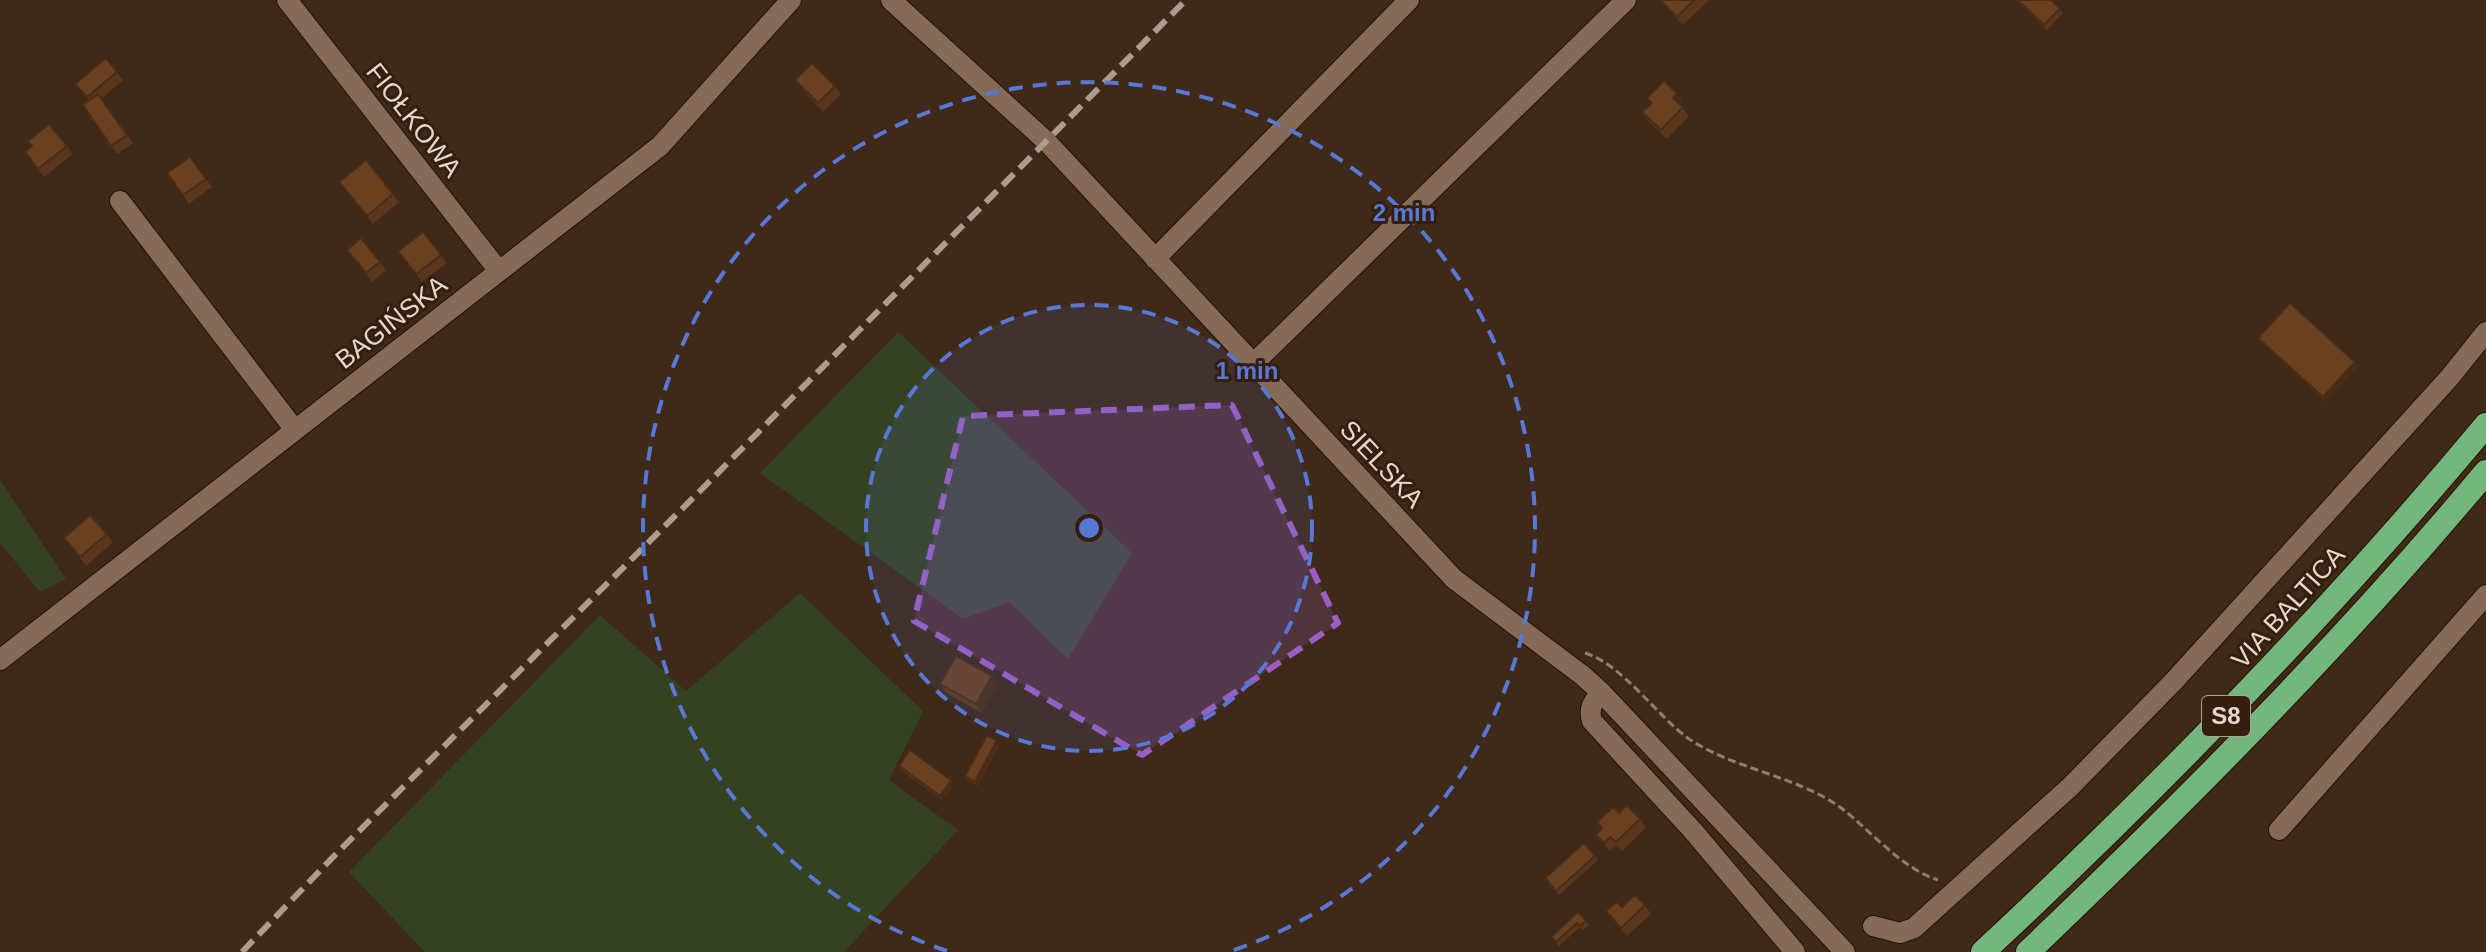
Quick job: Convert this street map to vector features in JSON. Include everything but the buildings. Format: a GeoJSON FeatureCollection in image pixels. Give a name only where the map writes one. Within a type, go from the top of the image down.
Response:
{"type":"FeatureCollection","features":[{"type":"Feature","properties":{"kind":"highway","name":"VIA BALTICA"},"geometry":{"type":"LineString","coordinates":[[1983,952],[2118,824],[2235,706],[2354,577],[2486,425]]}},
{"type":"Feature","properties":{"kind":"highway","name":"S8"},"geometry":{"type":"LineString","coordinates":[[2028,952],[2247,737],[2370,606],[2486,472]]}},
{"type":"Feature","properties":{"kind":"street","name":"FIOŁKOWA"},"geometry":{"type":"LineString","coordinates":[[287,0],[499,271]]}},
{"type":"Feature","properties":{"kind":"street","name":"BAGIŃSKA"},"geometry":{"type":"LineString","coordinates":[[0,660],[660,146],[791,0]]}},
{"type":"Feature","properties":{"kind":"street","name":"SIELSKA"},"geometry":{"type":"LineString","coordinates":[[891,0],[1047,142],[1454,579],[1601,692],[1845,952]]}},
{"type":"Feature","properties":{"kind":"street"},"geometry":{"type":"LineString","coordinates":[[1155,259],[1409,0]]}},
{"type":"Feature","properties":{"kind":"street"},"geometry":{"type":"LineString","coordinates":[[1253,364],[1626,0]]}},
{"type":"Feature","properties":{"kind":"street"},"geometry":{"type":"LineString","coordinates":[[120,201],[295,430]]}},
{"type":"Feature","properties":{"kind":"street"},"geometry":{"type":"LineString","coordinates":[[1873,926],[1900,933],[1914,928],[2070,787],[2174,681],[2450,377],[2486,332]]}},
{"type":"Feature","properties":{"kind":"street"},"geometry":{"type":"LineString","coordinates":[[2279,830],[2486,595]]}},
{"type":"Feature","properties":{"kind":"street"},"geometry":{"type":"LineString","coordinates":[[1601,692],[1591,705],[1592,721],[1694,832],[1795,952]]}},
{"type":"Feature","properties":{"kind":"path"},"geometry":{"type":"LineString","coordinates":[[1564,662],[1580,653],[1594,656],[1612,668],[1689,739],[1826,798],[1915,869],[1944,882],[1964,883]]}},
{"type":"Feature","properties":{"kind":"highlighted area"},"geometry":{"type":"Polygon","coordinates":[[[1232,405],[1338,623],[1142,755],[914,621],[963,416],[1232,405]]]}},
{"type":"Feature","properties":{"kind":"green space"},"geometry":{"type":"Polygon","coordinates":[[[898,332],[1132,553],[1068,659],[1009,602],[963,619],[760,473],[898,332]]]}},
{"type":"Feature","properties":{"kind":"green space"},"geometry":{"type":"Polygon","coordinates":[[[0,480],[66,579],[40,592],[0,543],[0,480]]]}},
{"type":"Feature","properties":{"kind":"green space"},"geometry":{"type":"Polygon","coordinates":[[[800,593],[923,711],[889,780],[958,830],[844,952],[425,952],[349,872],[600,615],[686,691],[800,593]]]}},
{"type":"Feature","properties":{"kind":"railway"},"geometry":{"type":"LineString","coordinates":[[242,952],[1186,0]]}}]}
